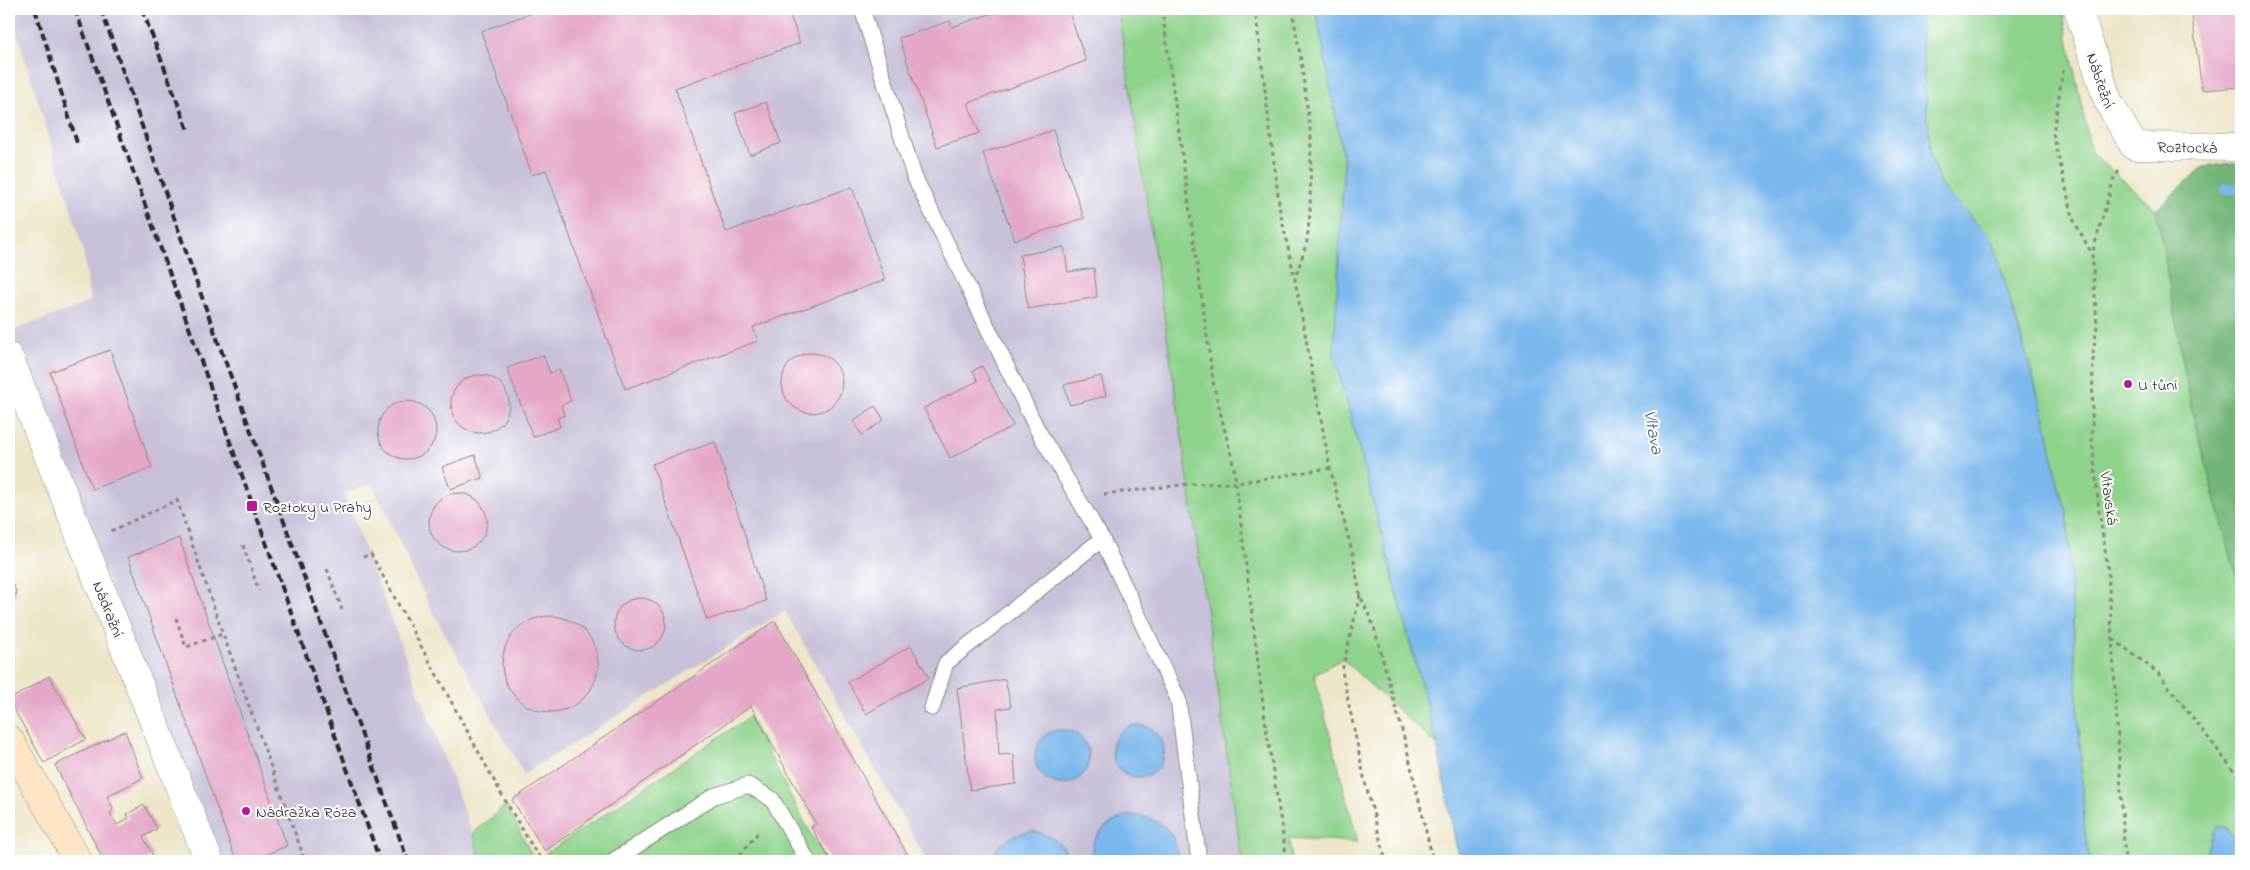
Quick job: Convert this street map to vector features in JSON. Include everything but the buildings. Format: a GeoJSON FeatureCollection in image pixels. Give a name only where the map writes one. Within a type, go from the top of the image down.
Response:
{"type":"FeatureCollection","features":[{"type":"Feature","properties":{"kind":"main road"},"geometry":{"type":"LineString","coordinates":[[9,739],[78,861]]}},
{"type":"Feature","properties":{"kind":"street","name":"Nábřežní"},"geometry":{"type":"LineString","coordinates":[[2078,9],[2108,100],[2134,146]]}},
{"type":"Feature","properties":{"kind":"street","name":"Roztocká"},"geometry":{"type":"LineString","coordinates":[[2134,146],[2241,147]]}},
{"type":"Feature","properties":{"kind":"street","name":"Nádražní"},"geometry":{"type":"LineString","coordinates":[[9,357],[209,861]]}},
{"type":"Feature","properties":{"kind":"lane"},"geometry":{"type":"LineString","coordinates":[[862,9],[914,176],[1037,428],[1102,539],[1178,699],[1199,861]]}},
{"type":"Feature","properties":{"kind":"lane"},"geometry":{"type":"LineString","coordinates":[[932,708],[946,663],[1102,539]]}},
{"type":"Feature","properties":{"kind":"lane"},"geometry":{"type":"LineString","coordinates":[[613,861],[714,796],[748,785],[772,799],[808,861]]}},
{"type":"Feature","properties":{"kind":"path"},"geometry":{"type":"LineString","coordinates":[[1162,9],[1214,387],[1234,467],[1264,720],[1287,861]]}},
{"type":"Feature","properties":{"kind":"path"},"geometry":{"type":"LineString","coordinates":[[1255,9],[1280,211],[1295,280],[1330,468],[1354,555],[1360,595],[1377,636],[1434,861]]}},
{"type":"Feature","properties":{"kind":"path"},"geometry":{"type":"LineString","coordinates":[[1292,9],[1311,136],[1310,213],[1307,240],[1295,280]]}},
{"type":"Feature","properties":{"kind":"path"},"geometry":{"type":"LineString","coordinates":[[2062,63],[2063,72],[2053,134],[2074,221],[2092,254]]}},
{"type":"Feature","properties":{"kind":"path","name":"Vltavská"},"geometry":{"type":"LineString","coordinates":[[2125,861],[2108,570],[2097,492],[2092,438],[2093,355],[2098,326],[2092,254],[2114,178],[2134,146]]}},
{"type":"Feature","properties":{"kind":"path"},"geometry":{"type":"LineString","coordinates":[[1077,497],[1190,484],[1236,483],[1330,468]]}},
{"type":"Feature","properties":{"kind":"path"},"geometry":{"type":"LineString","coordinates":[[82,544],[177,500],[303,855],[287,861]]}},
{"type":"Feature","properties":{"kind":"path"},"geometry":{"type":"LineString","coordinates":[[243,545],[259,591]]}},
{"type":"Feature","properties":{"kind":"path"},"geometry":{"type":"LineString","coordinates":[[363,557],[371,554],[502,796],[533,848],[543,861]]}},
{"type":"Feature","properties":{"kind":"path"},"geometry":{"type":"LineString","coordinates":[[327,568],[342,610]]}},
{"type":"Feature","properties":{"kind":"path"},"geometry":{"type":"LineString","coordinates":[[1360,595],[1342,671],[1365,782],[1386,861]]}},
{"type":"Feature","properties":{"kind":"path"},"geometry":{"type":"LineString","coordinates":[[176,618],[186,647],[223,634]]}},
{"type":"Feature","properties":{"kind":"path"},"geometry":{"type":"LineString","coordinates":[[2112,639],[2158,673],[2241,780]]}},
{"type":"Feature","properties":{"kind":"path"},"geometry":{"type":"LineString","coordinates":[[735,861],[777,808]]}},
{"type":"Feature","properties":{"kind":"shaded area"},"geometry":{"type":"Polygon","coordinates":[[[10,9],[1118,9],[1190,484],[1242,861],[927,861],[785,611],[524,774],[430,607],[372,483],[344,494],[483,861],[222,861],[9,338],[9,332],[90,302],[83,249],[10,9]]]}},
{"type":"Feature","properties":{"kind":"green space"},"geometry":{"type":"Polygon","coordinates":[[[1118,9],[1316,9],[1344,162],[1334,354],[1437,745],[1342,659],[1314,674],[1358,842],[1289,838],[1291,861],[1242,861],[1178,409],[1118,9]]]}},
{"type":"Feature","properties":{"kind":"green space"},"geometry":{"type":"Polygon","coordinates":[[[1919,9],[2062,9],[2091,152],[2156,209],[2192,412],[2241,593],[2241,850],[2237,841],[2226,827],[2217,827],[2211,836],[2204,861],[2090,861],[2085,836],[2067,511],[2059,489],[2046,423],[1992,238],[1942,188],[1931,159],[1919,9]]]}},
{"type":"Feature","properties":{"kind":"green space"},"geometry":{"type":"Polygon","coordinates":[[[2241,162],[2241,593],[2192,412],[2156,209],[2203,167],[2241,162]]]}},
{"type":"Feature","properties":{"kind":"green space"},"geometry":{"type":"Polygon","coordinates":[[[749,717],[825,861],[535,861],[749,717]]]}},
{"type":"Feature","properties":{"kind":"green space"},"geometry":{"type":"Polygon","coordinates":[[[506,805],[535,861],[481,861],[473,833],[506,805]]]}},
{"type":"Feature","properties":{"kind":"water","name":"Vltava"},"geometry":{"type":"Polygon","coordinates":[[[1316,9],[1919,9],[1931,159],[1942,188],[1992,238],[2046,423],[2059,489],[2067,511],[2085,836],[2090,861],[1459,861],[1437,744],[1334,354],[1344,162],[1316,9]]]}},
{"type":"Feature","properties":{"kind":"water"},"geometry":{"type":"Polygon","coordinates":[[[1133,725],[1143,725],[1157,732],[1164,746],[1164,756],[1157,770],[1143,777],[1133,777],[1123,773],[1116,766],[1112,756],[1112,746],[1116,736],[1123,729],[1133,725]]]}},
{"type":"Feature","properties":{"kind":"water"},"geometry":{"type":"Polygon","coordinates":[[[1062,730],[1081,738],[1089,757],[1081,776],[1062,784],[1043,776],[1035,757],[1043,738],[1062,730]]]}},
{"type":"Feature","properties":{"kind":"water"},"geometry":{"type":"Polygon","coordinates":[[[1130,815],[1149,818],[1164,827],[1174,841],[1177,850],[1177,861],[1092,861],[1093,844],[1096,837],[1114,821],[1130,815]]]}},
{"type":"Feature","properties":{"kind":"water"},"geometry":{"type":"Polygon","coordinates":[[[2216,827],[2225,827],[2232,835],[2239,847],[2241,861],[2204,861],[2211,836],[2216,827]]]}},
{"type":"Feature","properties":{"kind":"water"},"geometry":{"type":"Polygon","coordinates":[[[1033,831],[1045,835],[1061,845],[1070,861],[992,861],[998,848],[1007,840],[1033,831]]]}},
{"type":"Feature","properties":{"kind":"waterway"},"geometry":{"type":"LineString","coordinates":[[2226,189],[2241,189]]}},
{"type":"Feature","properties":{"kind":"railway"},"geometry":{"type":"LineString","coordinates":[[35,9],[78,146]]}},
{"type":"Feature","properties":{"kind":"railway"},"geometry":{"type":"LineString","coordinates":[[75,9],[380,861]]}},
{"type":"Feature","properties":{"kind":"railway"},"geometry":{"type":"LineString","coordinates":[[101,9],[204,303],[408,861]]}},
{"type":"Feature","properties":{"kind":"railway"},"geometry":{"type":"LineString","coordinates":[[142,9],[188,130]]}},
{"type":"Feature","properties":{"kind":"place","name":"U tůní"},"geometry":{"type":"Point","coordinates":[2128,384]}},
{"type":"Feature","properties":{"kind":"place","name":"Roztoky u Prahy"},"geometry":{"type":"Point","coordinates":[252,506]}},
{"type":"Feature","properties":{"kind":"place","name":"Nádražka Róza"},"geometry":{"type":"Point","coordinates":[246,811]}}]}
